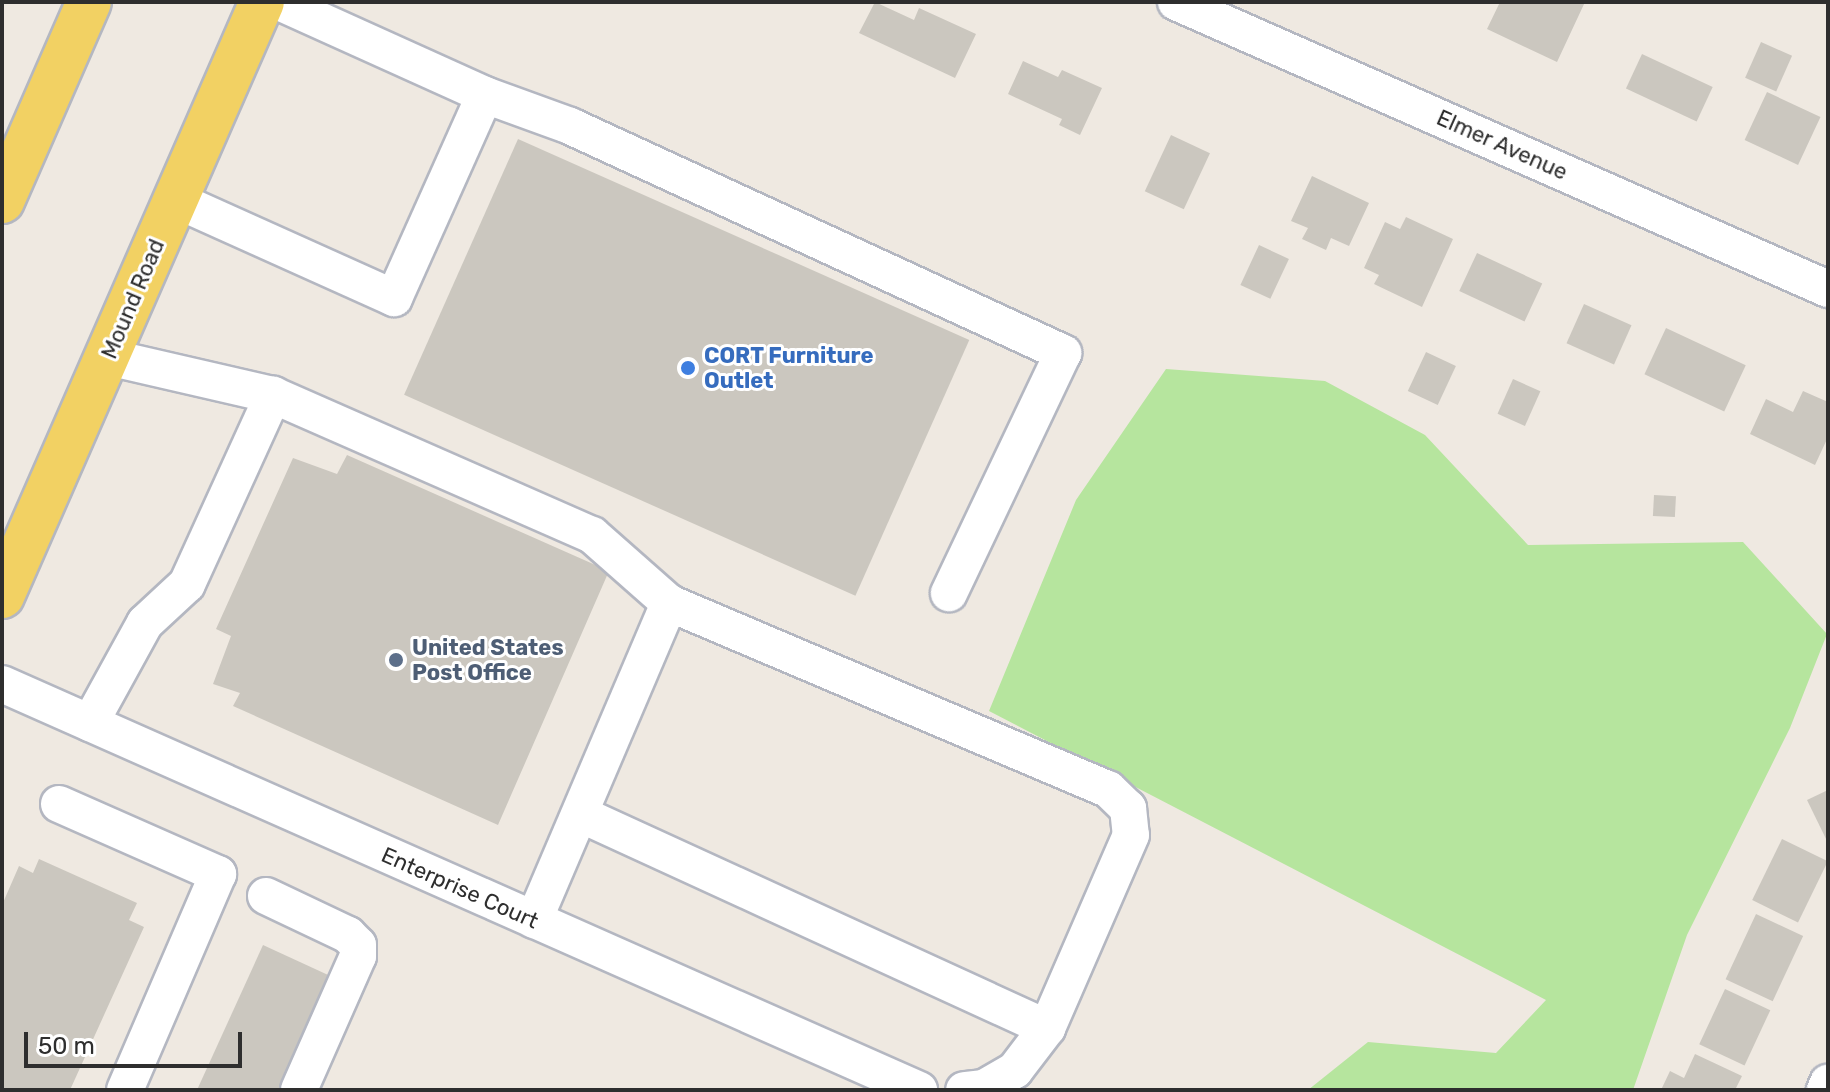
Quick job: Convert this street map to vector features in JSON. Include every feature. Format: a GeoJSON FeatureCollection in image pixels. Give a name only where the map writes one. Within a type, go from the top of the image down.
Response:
{"type":"FeatureCollection","features":[{"type":"Feature","properties":{"kind":"main road"},"geometry":{"type":"LineString","coordinates":[[2,201],[89,2]]}},
{"type":"Feature","properties":{"kind":"main road","name":"Mound Road"},"geometry":{"type":"LineString","coordinates":[[2,596],[262,2]]}},
{"type":"Feature","properties":{"kind":"street"},"geometry":{"type":"LineString","coordinates":[[279,2],[485,95],[570,126],[1063,353],[949,593]]}},
{"type":"Feature","properties":{"kind":"street","name":"Elmer Avenue"},"geometry":{"type":"LineString","coordinates":[[1176,2],[1828,289]]}},
{"type":"Feature","properties":{"kind":"street"},"geometry":{"type":"LineString","coordinates":[[176,200],[394,298],[485,95]]}},
{"type":"Feature","properties":{"kind":"street"},"geometry":{"type":"LineString","coordinates":[[108,357],[273,395],[592,535],[669,603],[1108,789],[1128,808],[1131,835],[1047,1028],[1015,1070],[984,1088],[964,1090]]}},
{"type":"Feature","properties":{"kind":"street"},"geometry":{"type":"LineString","coordinates":[[90,723],[145,623],[187,584],[273,395]]}},
{"type":"Feature","properties":{"kind":"street"},"geometry":{"type":"LineString","coordinates":[[534,920],[669,603]]}},
{"type":"Feature","properties":{"kind":"street","name":"Enterprise Court"},"geometry":{"type":"LineString","coordinates":[[2,684],[919,1090]]}},
{"type":"Feature","properties":{"kind":"street"},"geometry":{"type":"LineString","coordinates":[[59,804],[218,874],[125,1090]]}},
{"type":"Feature","properties":{"kind":"street"},"geometry":{"type":"LineString","coordinates":[[580,814],[1047,1028]]}},
{"type":"Feature","properties":{"kind":"street"},"geometry":{"type":"LineString","coordinates":[[266,896],[348,935],[358,945],[358,956],[299,1090]]}},
{"type":"Feature","properties":{"kind":"street"},"geometry":{"type":"LineString","coordinates":[[1825,1090],[1828,1083]]}},
{"type":"Feature","properties":{"kind":"green space"},"geometry":{"type":"Polygon","coordinates":[[[1166,369],[1325,381],[1425,435],[1528,545],[1743,542],[1827,634],[1790,728],[1687,935],[1633,1090],[1308,1090],[1368,1042],[1496,1053],[1546,1000],[989,711],[1076,500],[1166,369]]]}},
{"type":"Feature","properties":{"kind":"building"},"geometry":{"type":"Polygon","coordinates":[[[875,2],[914,20],[919,8],[976,34],[955,78],[859,33],[875,2]]]}},
{"type":"Feature","properties":{"kind":"building"},"geometry":{"type":"Polygon","coordinates":[[[1500,2],[1585,2],[1557,62],[1487,29],[1500,2]]]}},
{"type":"Feature","properties":{"kind":"building"},"geometry":{"type":"Polygon","coordinates":[[[1761,42],[1792,56],[1776,91],[1745,78],[1761,42]]]}},
{"type":"Feature","properties":{"kind":"building"},"geometry":{"type":"Polygon","coordinates":[[[1642,54],[1713,87],[1697,121],[1626,88],[1642,54]]]}},
{"type":"Feature","properties":{"kind":"building"},"geometry":{"type":"Polygon","coordinates":[[[1023,61],[1058,77],[1062,70],[1102,88],[1080,135],[1059,125],[1062,119],[1008,94],[1023,61]]]}},
{"type":"Feature","properties":{"kind":"building"},"geometry":{"type":"Polygon","coordinates":[[[1767,92],[1820,117],[1798,165],[1745,140],[1767,92]]]}},
{"type":"Feature","properties":{"kind":"building"},"geometry":{"type":"Polygon","coordinates":[[[1171,135],[1210,153],[1184,209],[1145,191],[1171,135]]]}},
{"type":"Feature","properties":{"kind":"building","name":"CORT Furniture Outlet"},"geometry":{"type":"Polygon","coordinates":[[[518,139],[969,340],[855,596],[404,395],[518,139]]]}},
{"type":"Feature","properties":{"kind":"building"},"geometry":{"type":"Polygon","coordinates":[[[1312,176],[1369,203],[1349,246],[1331,238],[1326,250],[1302,239],[1308,228],[1291,221],[1312,176]]]}},
{"type":"Feature","properties":{"kind":"building"},"geometry":{"type":"Polygon","coordinates":[[[1406,217],[1453,239],[1422,307],[1374,284],[1379,275],[1364,268],[1385,222],[1400,229],[1406,217]]]}},
{"type":"Feature","properties":{"kind":"building"},"geometry":{"type":"Polygon","coordinates":[[[1259,245],[1289,259],[1270,299],[1240,285],[1259,245]]]}},
{"type":"Feature","properties":{"kind":"building"},"geometry":{"type":"Polygon","coordinates":[[[1477,253],[1542,283],[1525,321],[1459,291],[1477,253]]]}},
{"type":"Feature","properties":{"kind":"building"},"geometry":{"type":"Polygon","coordinates":[[[1584,304],[1632,325],[1614,364],[1567,343],[1584,304]]]}},
{"type":"Feature","properties":{"kind":"building"},"geometry":{"type":"Polygon","coordinates":[[[1666,328],[1746,365],[1724,411],[1644,374],[1666,328]]]}},
{"type":"Feature","properties":{"kind":"building"},"geometry":{"type":"Polygon","coordinates":[[[1426,352],[1456,366],[1438,405],[1408,391],[1426,352]]]}},
{"type":"Feature","properties":{"kind":"building"},"geometry":{"type":"Polygon","coordinates":[[[1513,379],[1540,391],[1525,426],[1498,414],[1513,379]]]}},
{"type":"Feature","properties":{"kind":"building"},"geometry":{"type":"Polygon","coordinates":[[[1803,391],[1828,402],[1828,437],[1815,465],[1750,434],[1766,399],[1793,412],[1803,391]]]}},
{"type":"Feature","properties":{"kind":"building","name":"United States Post Office"},"geometry":{"type":"Polygon","coordinates":[[[347,455],[609,571],[498,825],[233,706],[240,693],[213,684],[231,636],[216,629],[293,458],[337,474],[347,455]]]}},
{"type":"Feature","properties":{"kind":"building"},"geometry":{"type":"Polygon","coordinates":[[[1654,495],[1676,496],[1675,517],[1653,516],[1654,495]]]}},
{"type":"Feature","properties":{"kind":"building"},"geometry":{"type":"Polygon","coordinates":[[[1828,790],[1828,843],[1807,800],[1828,790]]]}},
{"type":"Feature","properties":{"kind":"building"},"geometry":{"type":"Polygon","coordinates":[[[1782,839],[1828,861],[1798,922],[1752,900],[1782,839]]]}},
{"type":"Feature","properties":{"kind":"building"},"geometry":{"type":"Polygon","coordinates":[[[39,859],[137,903],[129,920],[144,927],[70,1090],[2,1090],[2,905],[19,866],[33,873],[39,859]]]}},
{"type":"Feature","properties":{"kind":"building"},"geometry":{"type":"Polygon","coordinates":[[[1756,914],[1803,936],[1773,1001],[1726,979],[1756,914]]]}},
{"type":"Feature","properties":{"kind":"building"},"geometry":{"type":"Polygon","coordinates":[[[263,945],[339,980],[288,1090],[197,1090],[263,945]]]}},
{"type":"Feature","properties":{"kind":"building"},"geometry":{"type":"Polygon","coordinates":[[[1725,989],[1770,1010],[1745,1065],[1699,1044],[1725,989]]]}},
{"type":"Feature","properties":{"kind":"building"},"geometry":{"type":"Polygon","coordinates":[[[1695,1054],[1742,1076],[1735,1090],[1661,1090],[1670,1071],[1684,1078],[1695,1054]]]}},
{"type":"Feature","properties":{"kind":"place","name":"CORT Furniture Outlet"},"geometry":{"type":"Point","coordinates":[688,368]}},
{"type":"Feature","properties":{"kind":"place","name":"United States Post Office"},"geometry":{"type":"Point","coordinates":[396,660]}}]}
